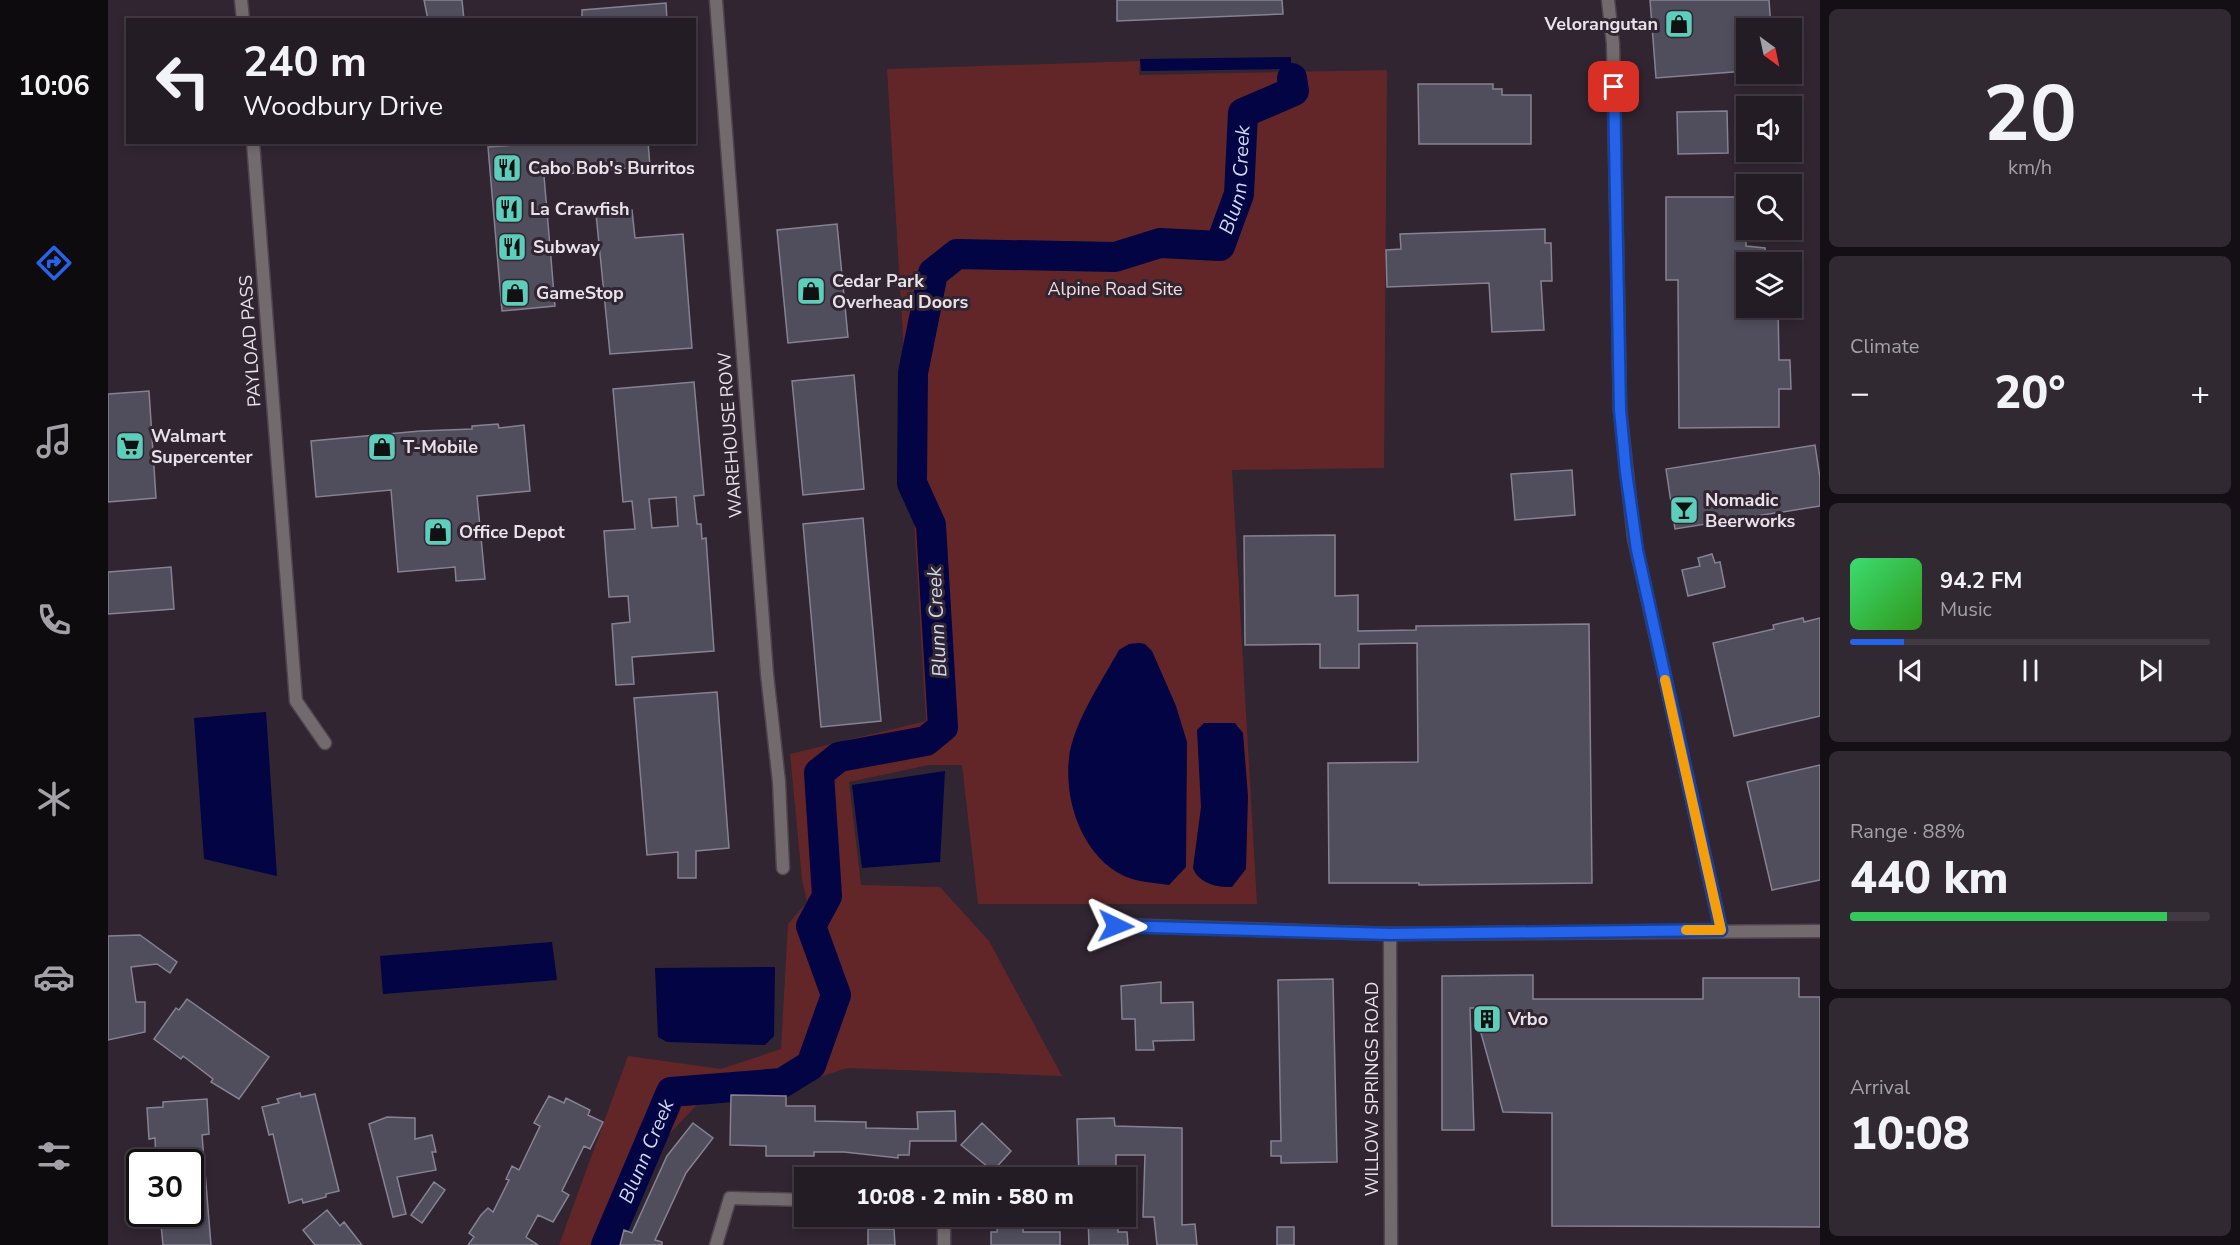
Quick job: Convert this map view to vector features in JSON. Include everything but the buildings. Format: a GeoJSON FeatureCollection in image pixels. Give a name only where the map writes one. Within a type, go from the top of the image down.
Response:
{"type":"FeatureCollection","features":[{"type":"Feature","properties":{"kind":"street"},"geometry":{"type":"LineString","coordinates":[[242,0],[243,18]]}},
{"type":"Feature","properties":{"kind":"street","name":"WAREHOUSE ROW"},"geometry":{"type":"LineString","coordinates":[[716,0],[783,868]]}},
{"type":"Feature","properties":{"kind":"street"},"geometry":{"type":"LineString","coordinates":[[1608,0],[1613,44],[1620,410],[1626,472],[1637,550],[1721,930]]}},
{"type":"Feature","properties":{"kind":"street","name":"PAYLOAD PASS"},"geometry":{"type":"LineString","coordinates":[[253,144],[296,701],[326,743]]}},
{"type":"Feature","properties":{"kind":"street"},"geometry":{"type":"LineString","coordinates":[[1116,926],[1390,934],[1820,931]]}},
{"type":"Feature","properties":{"kind":"street","name":"WILLOW SPRINGS ROAD"},"geometry":{"type":"LineString","coordinates":[[1390,934],[1391,1245]]}},
{"type":"Feature","properties":{"kind":"street"},"geometry":{"type":"LineString","coordinates":[[716,1245],[730,1198],[794,1200]]}},
{"type":"Feature","properties":{"kind":"street"},"geometry":{"type":"LineString","coordinates":[[944,1227],[944,1245]]}},
{"type":"Feature","properties":{"kind":"green space","name":"Alpine Road Site"},"geometry":{"type":"Polygon","coordinates":[[[1140,61],[1139,75],[1387,70],[1384,468],[1232,470],[1257,904],[978,904],[962,765],[929,765],[849,782],[861,885],[940,887],[989,941],[1062,1076],[847,1068],[778,1091],[705,1096],[662,1142],[616,1245],[559,1245],[628,1056],[721,1069],[781,1049],[788,924],[807,902],[802,879],[790,754],[926,721],[887,69],[1140,61]]]}},
{"type":"Feature","properties":{"kind":"shaded area"},"geometry":{"type":"Polygon","coordinates":[[[1291,57],[1291,69],[1141,71],[1140,59],[1291,57]]]}},
{"type":"Feature","properties":{"kind":"shaded area"},"geometry":{"type":"Polygon","coordinates":[[[1129,644],[1145,644],[1152,651],[1176,706],[1187,742],[1186,867],[1169,885],[1129,878],[1109,867],[1097,855],[1079,826],[1070,792],[1069,758],[1082,717],[1119,650],[1129,644]]]}},
{"type":"Feature","properties":{"kind":"shaded area"},"geometry":{"type":"Polygon","coordinates":[[[266,712],[277,876],[204,859],[194,718],[266,712]]]}},
{"type":"Feature","properties":{"kind":"shaded area"},"geometry":{"type":"Polygon","coordinates":[[[1204,723],[1235,723],[1243,733],[1248,796],[1246,869],[1232,887],[1209,884],[1199,877],[1193,868],[1201,807],[1197,730],[1204,723]]]}},
{"type":"Feature","properties":{"kind":"shaded area"},"geometry":{"type":"Polygon","coordinates":[[[945,771],[940,862],[862,868],[852,785],[945,771]]]}},
{"type":"Feature","properties":{"kind":"shaded area"},"geometry":{"type":"Polygon","coordinates":[[[552,942],[557,980],[383,994],[380,956],[552,942]]]}},
{"type":"Feature","properties":{"kind":"shaded area"},"geometry":{"type":"Polygon","coordinates":[[[775,967],[774,1036],[765,1045],[667,1042],[658,1037],[655,968],[775,967]]]}},
{"type":"Feature","properties":{"kind":"waterway","name":"Blunn Creek"},"geometry":{"type":"LineString","coordinates":[[606,1245],[671,1092],[782,1083],[811,1065],[836,995],[811,926],[827,896],[819,773],[839,757],[926,741],[943,727],[931,525],[912,483],[913,373],[933,273],[957,254],[1115,257],[1160,243],[1220,246],[1239,194],[1243,113],[1294,91],[1292,78]]}},
{"type":"Feature","properties":{"kind":"slow traffic"},"geometry":{"type":"LineString","coordinates":[[1665,680],[1721,930],[1686,930]]}},
{"type":"Feature","properties":{"kind":"place","name":"Velorangutan"},"geometry":{"type":"Point","coordinates":[1679,24]}},
{"type":"Feature","properties":{"kind":"place","name":"Cabo Bob's Burritos"},"geometry":{"type":"Point","coordinates":[507,168]}},
{"type":"Feature","properties":{"kind":"place","name":"La Crawfish"},"geometry":{"type":"Point","coordinates":[509,209]}},
{"type":"Feature","properties":{"kind":"place","name":"Subway"},"geometry":{"type":"Point","coordinates":[512,247]}},
{"type":"Feature","properties":{"kind":"place","name":"Cedar Park Overhead Doors"},"geometry":{"type":"Point","coordinates":[811,291]}},
{"type":"Feature","properties":{"kind":"place","name":"GameStop"},"geometry":{"type":"Point","coordinates":[515,293]}},
{"type":"Feature","properties":{"kind":"place","name":"Walmart Supercenter"},"geometry":{"type":"Point","coordinates":[130,446]}},
{"type":"Feature","properties":{"kind":"place","name":"T-Mobile"},"geometry":{"type":"Point","coordinates":[382,447]}},
{"type":"Feature","properties":{"kind":"place","name":"Nomadic Beerworks"},"geometry":{"type":"Point","coordinates":[1684,510]}},
{"type":"Feature","properties":{"kind":"place","name":"Office Depot"},"geometry":{"type":"Point","coordinates":[438,532]}},
{"type":"Feature","properties":{"kind":"place","name":"Vrbo"},"geometry":{"type":"Point","coordinates":[1487,1019]}},
{"type":"Feature","properties":{"kind":"route"},"geometry":{"type":"LineString","coordinates":[[1116,926],[1390,934],[1721,930],[1634,538],[1620,410],[1614,87]]}}]}
